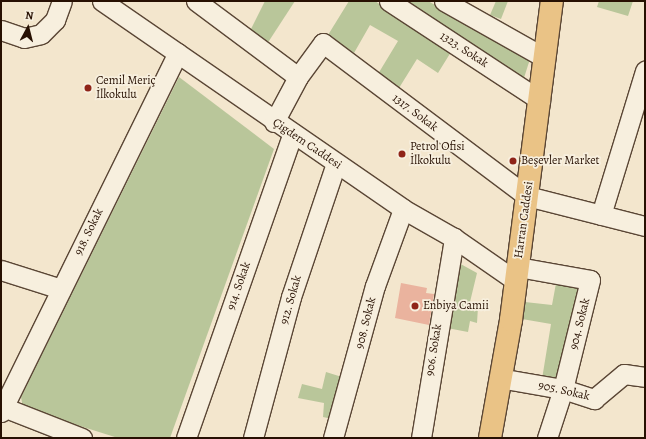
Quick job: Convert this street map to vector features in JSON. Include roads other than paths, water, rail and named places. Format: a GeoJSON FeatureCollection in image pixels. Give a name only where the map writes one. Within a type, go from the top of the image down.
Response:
{"type":"FeatureCollection","features":[{"type":"Feature","properties":{"kind":"main road","name":"Harran Caddesi"},"geometry":{"type":"LineString","coordinates":[[490,438],[498,378],[517,274],[552,1]]}},
{"type":"Feature","properties":{"kind":"street"},"geometry":{"type":"LineString","coordinates":[[1,30],[24,38],[41,34],[55,20],[62,1]]}},
{"type":"Feature","properties":{"kind":"street","name":"Çigdem Caddesi"},"geometry":{"type":"LineString","coordinates":[[102,1],[274,122],[403,209],[517,274]]}},
{"type":"Feature","properties":{"kind":"street"},"geometry":{"type":"LineString","coordinates":[[196,1],[298,77],[274,122]]}},
{"type":"Feature","properties":{"kind":"street","name":"1323. Sokak"},"geometry":{"type":"LineString","coordinates":[[389,1],[540,100]]}},
{"type":"Feature","properties":{"kind":"street"},"geometry":{"type":"LineString","coordinates":[[444,1],[545,58]]}},
{"type":"Feature","properties":{"kind":"street","name":"1317. Sokak"},"geometry":{"type":"LineString","coordinates":[[298,77],[323,43],[527,196]]}},
{"type":"Feature","properties":{"kind":"street","name":"918. Sokak"},"geometry":{"type":"LineString","coordinates":[[2,410],[178,53]]}},
{"type":"Feature","properties":{"kind":"street"},"geometry":{"type":"LineString","coordinates":[[601,215],[645,71]]}},
{"type":"Feature","properties":{"kind":"street","name":"914. Sokak"},"geometry":{"type":"LineString","coordinates":[[186,438],[292,133]]}},
{"type":"Feature","properties":{"kind":"street","name":"912. Sokak"},"geometry":{"type":"LineString","coordinates":[[253,438],[291,297],[336,163]]}},
{"type":"Feature","properties":{"kind":"street"},"geometry":{"type":"LineString","coordinates":[[527,196],[645,226]]}},
{"type":"Feature","properties":{"kind":"street","name":"908. Sokak"},"geometry":{"type":"LineString","coordinates":[[333,438],[375,286],[403,209]]}},
{"type":"Feature","properties":{"kind":"street","name":"906. Sokak"},"geometry":{"type":"LineString","coordinates":[[421,438],[454,238]]}},
{"type":"Feature","properties":{"kind":"street"},"geometry":{"type":"LineString","coordinates":[[1,270],[61,290]]}},
{"type":"Feature","properties":{"kind":"street","name":"904. Sokak"},"geometry":{"type":"LineString","coordinates":[[517,274],[590,280],[563,388],[547,438]]}},
{"type":"Feature","properties":{"kind":"street","name":"905. Sokak"},"geometry":{"type":"LineString","coordinates":[[498,378],[563,388],[594,399],[624,374],[645,377]]}},
{"type":"Feature","properties":{"kind":"street"},"geometry":{"type":"LineString","coordinates":[[2,410],[82,438]]}},
{"type":"Feature","properties":{"kind":"place","name":"Cemil Meriç İlkokulu"},"geometry":{"type":"Point","coordinates":[88,88]}},
{"type":"Feature","properties":{"kind":"place","name":"Petrol Ofisi İlkokulu"},"geometry":{"type":"Point","coordinates":[402,154]}},
{"type":"Feature","properties":{"kind":"place","name":"Beşevler Market"},"geometry":{"type":"Point","coordinates":[513,161]}},
{"type":"Feature","properties":{"kind":"place","name":"Enbiya Camii"},"geometry":{"type":"Point","coordinates":[415,306]}}]}
